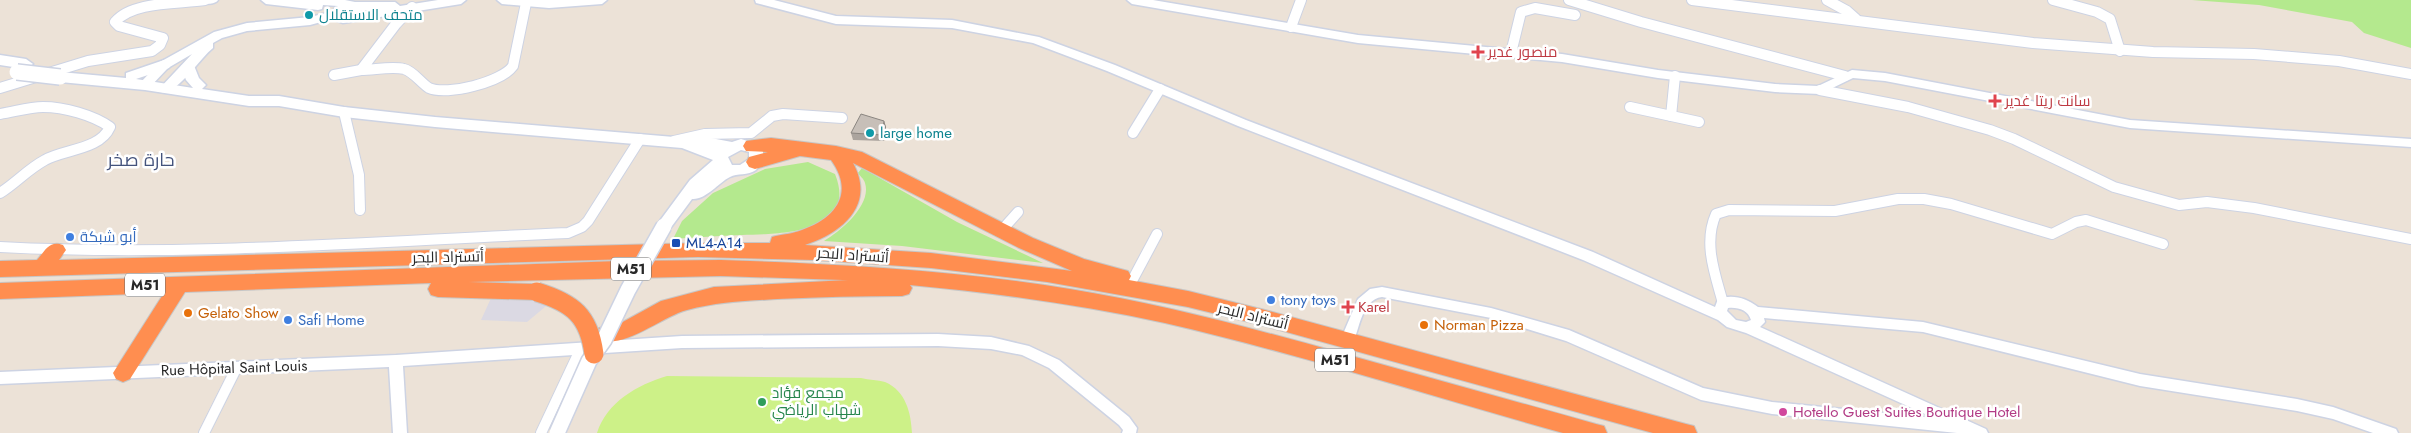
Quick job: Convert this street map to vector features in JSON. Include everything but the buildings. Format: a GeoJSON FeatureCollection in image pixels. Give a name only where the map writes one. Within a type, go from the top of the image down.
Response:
{"type":"FeatureCollection","features":[{"type":"Feature","properties":{"kind":"highway"},"geometry":{"type":"LineString","coordinates":[[753,154],[798,150],[836,153],[856,157],[871,163],[1000,231],[1080,266],[1149,284],[1163,294]]}},
{"type":"Feature","properties":{"kind":"highway"},"geometry":{"type":"LineString","coordinates":[[698,250],[710,243],[800,240],[829,226],[846,209],[852,189],[847,168],[836,153]]}},
{"type":"Feature","properties":{"kind":"highway"},"geometry":{"type":"LineString","coordinates":[[42,268],[56,250]]}},
{"type":"Feature","properties":{"kind":"highway","name":"أتستراد البحر"},"geometry":{"type":"LineString","coordinates":[[0,269],[42,268],[184,257],[698,250],[793,251],[918,259],[995,267],[1163,294],[1348,341],[1686,433]]}},
{"type":"Feature","properties":{"kind":"highway","name":"أتستراد البحر"},"geometry":{"type":"LineString","coordinates":[[0,291],[619,269],[721,268],[843,272],[973,283],[1071,297],[1190,322],[1575,430],[1596,433]]}},
{"type":"Feature","properties":{"kind":"highway"},"geometry":{"type":"LineString","coordinates":[[289,282],[356,289],[431,288],[537,292],[561,300],[579,313],[596,345],[656,312],[694,299],[714,295],[835,288],[942,289],[973,283]]}},
{"type":"Feature","properties":{"kind":"highway"},"geometry":{"type":"LineString","coordinates":[[123,372],[180,284]]}},
{"type":"Feature","properties":{"kind":"main road"},"geometry":{"type":"LineString","coordinates":[[0,60],[21,68]]}},
{"type":"Feature","properties":{"kind":"main road"},"geometry":{"type":"LineString","coordinates":[[130,76],[164,65]]}},
{"type":"Feature","properties":{"kind":"main road"},"geometry":{"type":"LineString","coordinates":[[188,66],[193,80],[198,85]]}},
{"type":"Feature","properties":{"kind":"main road"},"geometry":{"type":"LineString","coordinates":[[0,70],[21,68],[148,82],[249,101],[279,101]]}},
{"type":"Feature","properties":{"kind":"main road"},"geometry":{"type":"LineString","coordinates":[[64,73],[130,76],[148,82]]}},
{"type":"Feature","properties":{"kind":"main road"},"geometry":{"type":"LineString","coordinates":[[170,85],[198,85],[257,94],[279,101],[344,112],[541,132],[680,142],[708,154],[726,158],[746,169],[753,154],[741,144],[726,158],[683,201],[664,226],[596,345],[557,433]]}},
{"type":"Feature","properties":{"kind":"main road"},"geometry":{"type":"LineString","coordinates":[[567,433],[597,364],[596,345]]}},
{"type":"Feature","properties":{"kind":"street"},"geometry":{"type":"LineString","coordinates":[[166,5],[179,0]]}},
{"type":"Feature","properties":{"kind":"street"},"geometry":{"type":"LineString","coordinates":[[0,88],[94,59],[130,53],[147,53],[157,48],[162,38],[119,26],[115,22],[119,16],[128,10],[213,0]]}},
{"type":"Feature","properties":{"kind":"street"},"geometry":{"type":"LineString","coordinates":[[266,0],[324,7],[337,15]]}},
{"type":"Feature","properties":{"kind":"street"},"geometry":{"type":"LineString","coordinates":[[310,0],[379,14],[410,7],[461,0]]}},
{"type":"Feature","properties":{"kind":"street"},"geometry":{"type":"LineString","coordinates":[[510,0],[526,3],[571,4],[602,0]]}},
{"type":"Feature","properties":{"kind":"street"},"geometry":{"type":"LineString","coordinates":[[760,0],[836,20],[952,24],[1034,40],[1069,52],[1242,123],[1723,310],[1740,303],[1755,312],[1924,327],[2140,380],[2297,405],[2333,414],[2390,433]]}},
{"type":"Feature","properties":{"kind":"street"},"geometry":{"type":"LineString","coordinates":[[1132,0],[1412,46],[1562,58],[1675,76],[1775,88],[1820,90],[1908,107],[1990,130],[2014,139],[2114,186],[2179,205],[2207,202],[2254,208],[2411,240]]}},
{"type":"Feature","properties":{"kind":"street"},"geometry":{"type":"LineString","coordinates":[[1291,27],[1301,0]]}},
{"type":"Feature","properties":{"kind":"street"},"geometry":{"type":"LineString","coordinates":[[1570,0],[1641,22],[1845,76],[1861,74],[1885,77],[2130,124],[2411,143]]}},
{"type":"Feature","properties":{"kind":"street"},"geometry":{"type":"LineString","coordinates":[[1692,0],[1750,9],[1856,19],[2033,43],[2120,50],[2254,54],[2339,61],[2411,74]]}},
{"type":"Feature","properties":{"kind":"street"},"geometry":{"type":"LineString","coordinates":[[1827,0],[1846,10],[1856,19]]}},
{"type":"Feature","properties":{"kind":"street"},"geometry":{"type":"LineString","coordinates":[[2052,0],[2097,12],[2110,19],[2120,50]]}},
{"type":"Feature","properties":{"kind":"street"},"geometry":{"type":"LineString","coordinates":[[334,75],[361,70],[405,69],[430,88],[440,90],[472,86],[494,80],[509,72],[513,66],[526,3]]}},
{"type":"Feature","properties":{"kind":"street"},"geometry":{"type":"LineString","coordinates":[[361,70],[410,7]]}},
{"type":"Feature","properties":{"kind":"street"},"geometry":{"type":"LineString","coordinates":[[1511,53],[1521,12],[1535,8],[1575,15]]}},
{"type":"Feature","properties":{"kind":"street"},"geometry":{"type":"LineString","coordinates":[[148,82],[164,65],[204,41],[233,30],[310,21],[352,10]]}},
{"type":"Feature","properties":{"kind":"street"},"geometry":{"type":"LineString","coordinates":[[170,85],[209,45],[230,36],[337,15]]}},
{"type":"Feature","properties":{"kind":"street"},"geometry":{"type":"LineString","coordinates":[[1671,116],[1675,76]]}},
{"type":"Feature","properties":{"kind":"street"},"geometry":{"type":"LineString","coordinates":[[1820,90],[1845,76]]}},
{"type":"Feature","properties":{"kind":"street"},"geometry":{"type":"LineString","coordinates":[[1133,133],[1160,89]]}},
{"type":"Feature","properties":{"kind":"street"},"geometry":{"type":"LineString","coordinates":[[0,114],[41,107],[56,108],[100,120],[110,127],[104,136],[34,165],[0,193]]}},
{"type":"Feature","properties":{"kind":"street"},"geometry":{"type":"LineString","coordinates":[[1630,107],[1699,122]]}},
{"type":"Feature","properties":{"kind":"street"},"geometry":{"type":"LineString","coordinates":[[344,112],[360,184],[362,200],[360,210]]}},
{"type":"Feature","properties":{"kind":"street"},"geometry":{"type":"LineString","coordinates":[[680,142],[705,134],[751,134],[772,116],[783,114],[842,118]]}},
{"type":"Feature","properties":{"kind":"street"},"geometry":{"type":"LineString","coordinates":[[0,247],[184,257],[568,232],[588,221],[640,139]]}},
{"type":"Feature","properties":{"kind":"street"},"geometry":{"type":"LineString","coordinates":[[1974,430],[1748,328],[1733,325],[1723,310],[1714,267],[1710,226],[1716,214],[1729,210],[1835,211],[1898,199],[1924,199],[1951,204],[2052,234],[2063,231],[2074,221],[2086,220],[2163,244]]}},
{"type":"Feature","properties":{"kind":"street"},"geometry":{"type":"LineString","coordinates":[[1000,231],[1018,212]]}},
{"type":"Feature","properties":{"kind":"street"},"geometry":{"type":"LineString","coordinates":[[1133,279],[1157,234]]}},
{"type":"Feature","properties":{"kind":"street"},"geometry":{"type":"LineString","coordinates":[[1348,341],[1364,300],[1373,293],[1382,292],[1491,313],[1569,336],[1656,376],[1701,394],[1772,408],[1974,430]]}},
{"type":"Feature","properties":{"kind":"street"},"geometry":{"type":"LineString","coordinates":[[1748,328],[1758,322],[1755,312]]}},
{"type":"Feature","properties":{"kind":"street","name":"Rue Hôpital Saint Louis"},"geometry":{"type":"LineString","coordinates":[[0,378],[396,361],[596,345],[682,342],[919,340],[991,343],[1024,350],[1054,364],[1124,421],[1130,428],[1130,433]]}},
{"type":"Feature","properties":{"kind":"street"},"geometry":{"type":"LineString","coordinates":[[541,433],[596,345]]}},
{"type":"Feature","properties":{"kind":"street"},"geometry":{"type":"LineString","coordinates":[[396,361],[400,433]]}},
{"type":"Feature","properties":{"kind":"street"},"geometry":{"type":"LineString","coordinates":[[204,433],[236,369]]}},
{"type":"Feature","properties":{"kind":"shaded area"},"geometry":{"type":"Polygon","coordinates":[[[492,296],[551,302],[527,322],[481,320],[492,296]]]}},
{"type":"Feature","properties":{"kind":"green space"},"geometry":{"type":"Polygon","coordinates":[[[2192,0],[2411,0],[2411,48],[2364,33],[2352,22],[2259,5],[2192,0]]]}},
{"type":"Feature","properties":{"kind":"green space"},"geometry":{"type":"Polygon","coordinates":[[[808,162],[835,174],[839,194],[836,209],[826,219],[811,227],[794,231],[673,239],[682,221],[713,193],[765,169],[808,162]]]}},
{"type":"Feature","properties":{"kind":"green space"},"geometry":{"type":"Polygon","coordinates":[[[862,168],[957,222],[1043,263],[902,246],[824,241],[839,231],[854,217],[860,208],[866,191],[864,182],[858,173],[862,168]]]}},
{"type":"Feature","properties":{"kind":"green space","name":"مجمع فؤاد شهاب الرياضي"},"geometry":{"type":"Polygon","coordinates":[[[667,376],[861,378],[882,381],[892,386],[903,397],[909,410],[912,433],[597,433],[608,412],[624,396],[645,384],[667,376]]]}},
{"type":"Feature","properties":{"kind":"place","name":"متحف الاستقلال"},"geometry":{"type":"Point","coordinates":[309,15]}},
{"type":"Feature","properties":{"kind":"place","name":"منصور غدير"},"geometry":{"type":"Point","coordinates":[1478,52]}},
{"type":"Feature","properties":{"kind":"place","name":"سانت ريتا غدير"},"geometry":{"type":"Point","coordinates":[1995,101]}},
{"type":"Feature","properties":{"kind":"place","name":"large home"},"geometry":{"type":"Point","coordinates":[870,133]}},
{"type":"Feature","properties":{"kind":"place","name":"أبو شبكة"},"geometry":{"type":"Point","coordinates":[70,237]}},
{"type":"Feature","properties":{"kind":"place","name":"ML4-A14"},"geometry":{"type":"Point","coordinates":[676,243]}},
{"type":"Feature","properties":{"kind":"place","name":"tony toys"},"geometry":{"type":"Point","coordinates":[1271,300]}},
{"type":"Feature","properties":{"kind":"place","name":"Karel"},"geometry":{"type":"Point","coordinates":[1348,307]}},
{"type":"Feature","properties":{"kind":"place","name":"Gelato Show"},"geometry":{"type":"Point","coordinates":[188,313]}},
{"type":"Feature","properties":{"kind":"place","name":"Safi Home"},"geometry":{"type":"Point","coordinates":[288,320]}},
{"type":"Feature","properties":{"kind":"place","name":"Norman Pizza"},"geometry":{"type":"Point","coordinates":[1424,325]}},
{"type":"Feature","properties":{"kind":"place","name":"مجمع فؤاد شهاب الرياضي"},"geometry":{"type":"Point","coordinates":[762,402]}},
{"type":"Feature","properties":{"kind":"place","name":"Hotello Guest Suites Boutique Hotel"},"geometry":{"type":"Point","coordinates":[1783,412]}},
{"type":"Feature","properties":{"kind":"district","name":"حارة صخر"},"geometry":{"type":"Point","coordinates":[141,160]}}]}
